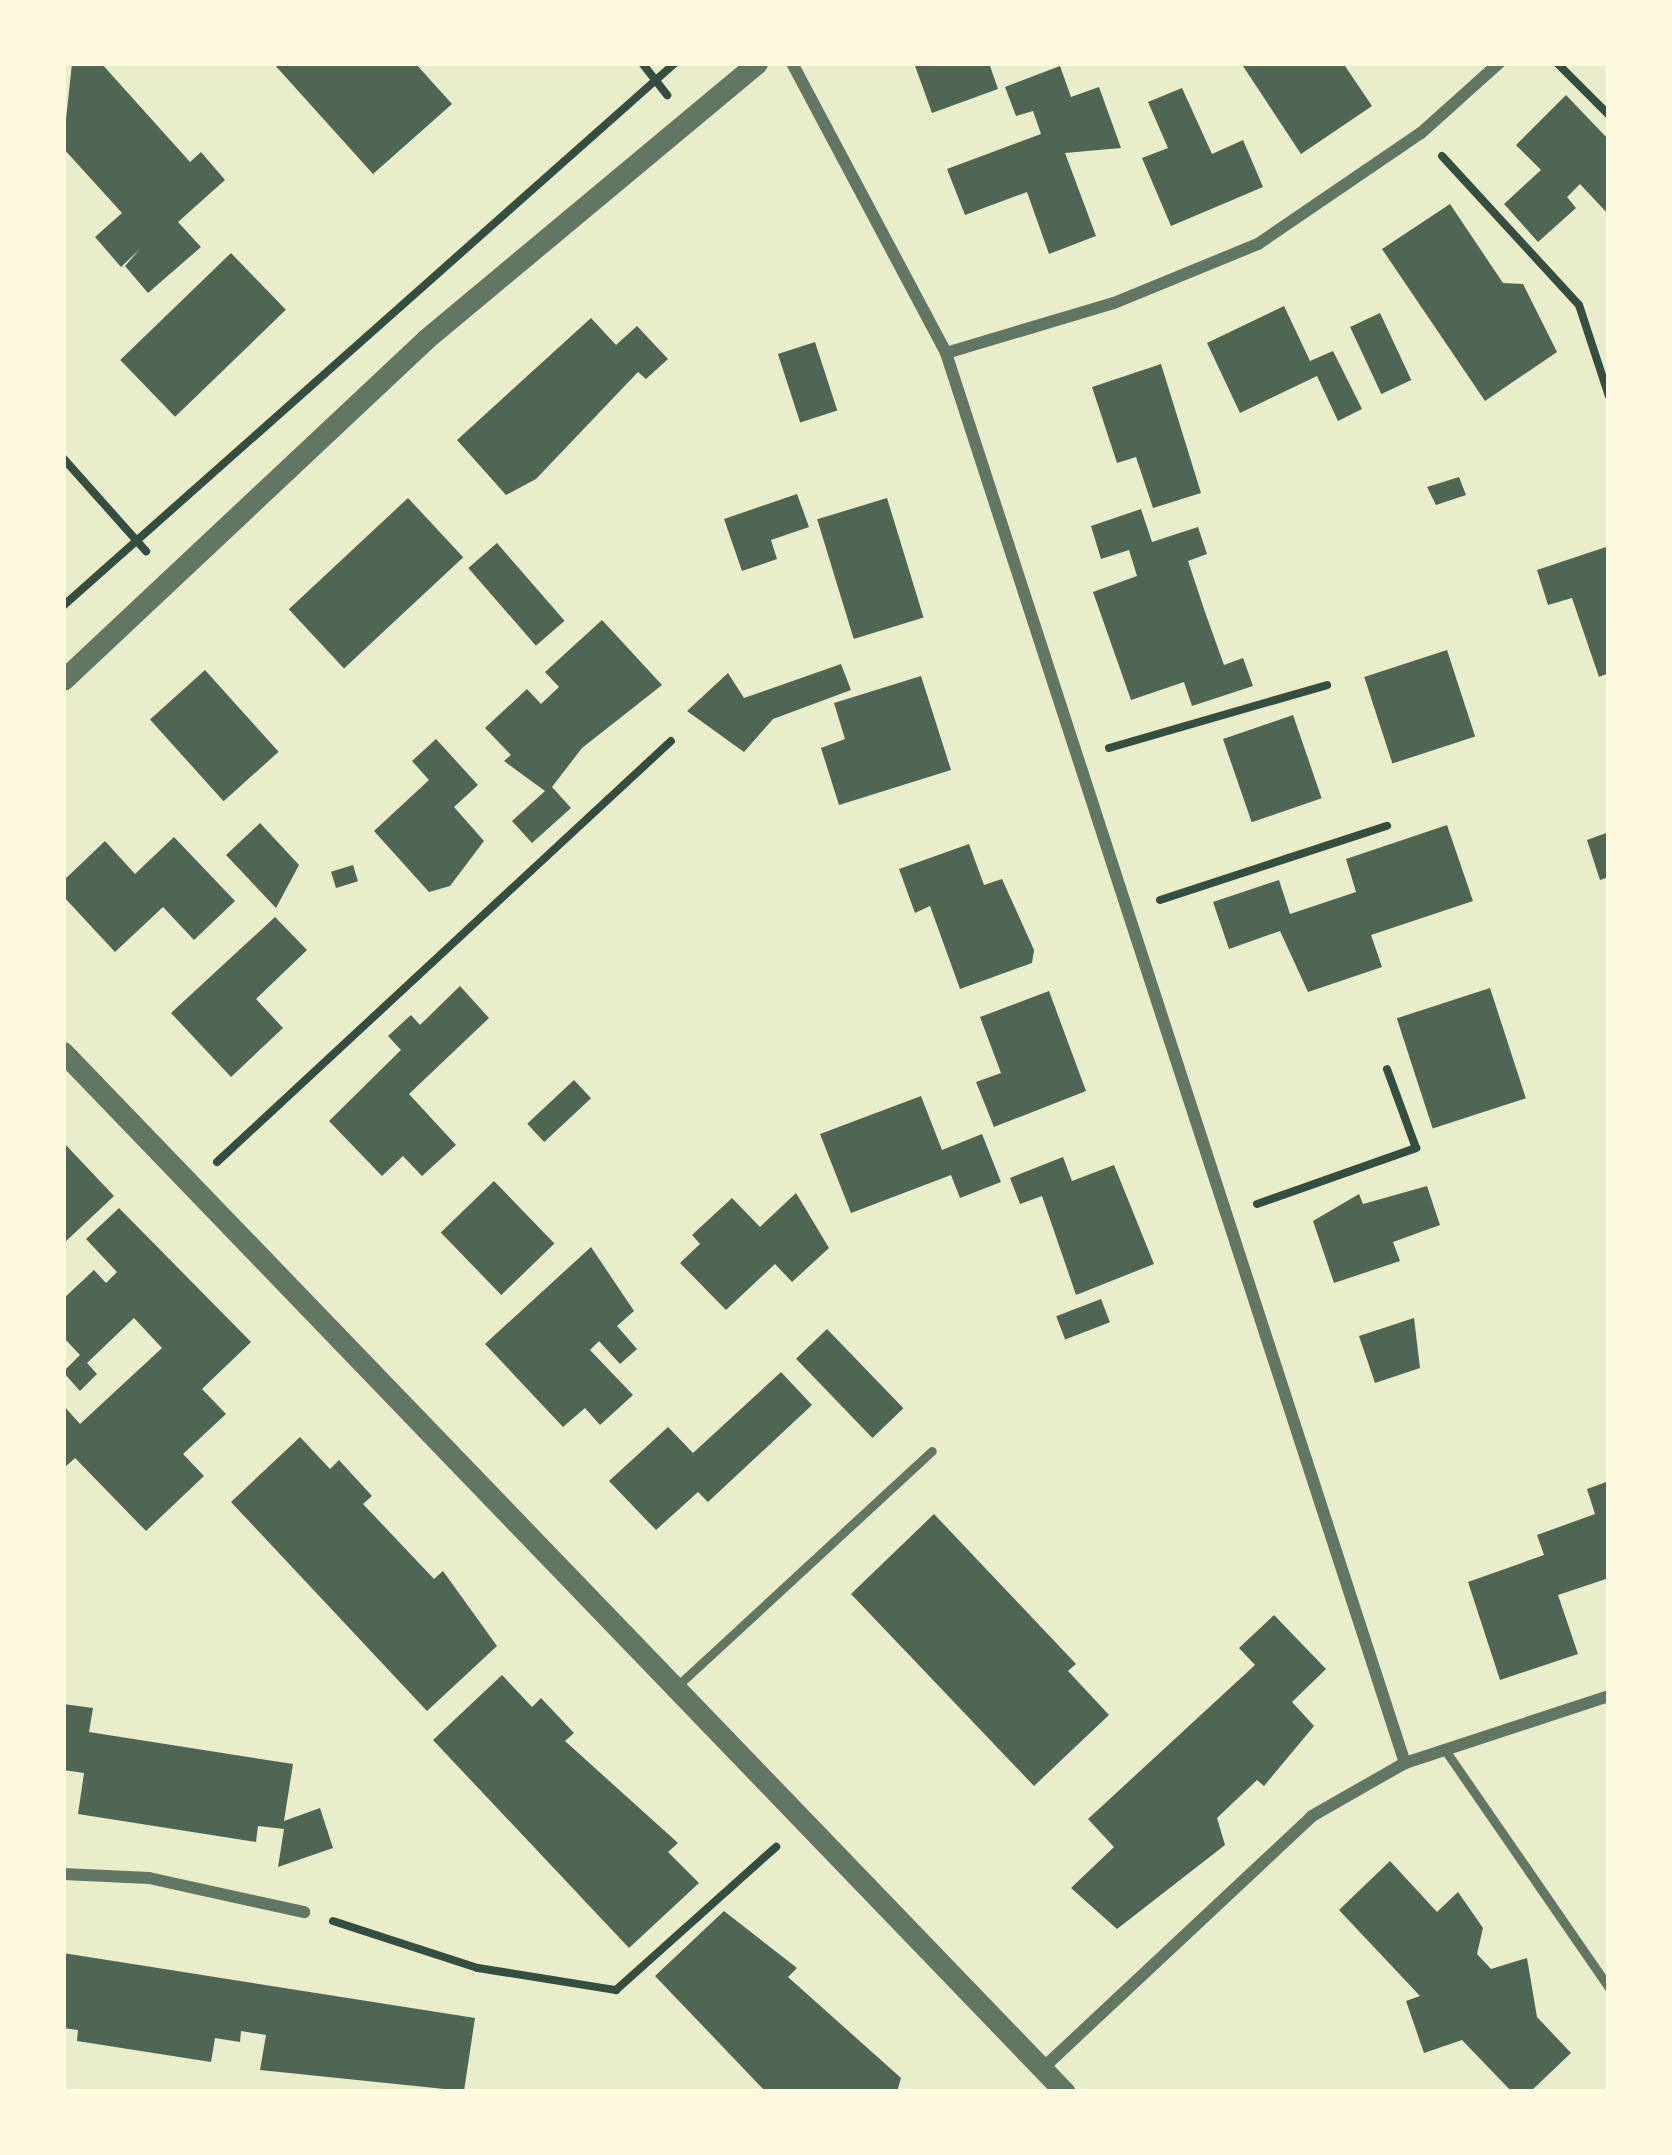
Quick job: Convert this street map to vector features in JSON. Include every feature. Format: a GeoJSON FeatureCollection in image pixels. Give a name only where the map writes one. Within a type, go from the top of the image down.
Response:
{"type":"FeatureCollection","features":[{"type":"Feature","properties":{"kind":"street"},"geometry":{"type":"LineString","coordinates":[[63,680],[426,339],[758,63]]}},
{"type":"Feature","properties":{"kind":"street"},"geometry":{"type":"LineString","coordinates":[[792,63],[946,352],[1405,1763]]}},
{"type":"Feature","properties":{"kind":"street"},"geometry":{"type":"LineString","coordinates":[[946,352],[1114,303],[1258,244],[1421,133],[1499,63]]}},
{"type":"Feature","properties":{"kind":"street"},"geometry":{"type":"LineString","coordinates":[[63,1052],[1065,2092]]}},
{"type":"Feature","properties":{"kind":"street"},"geometry":{"type":"LineString","coordinates":[[1042,2069],[1312,1816],[1405,1763],[1609,1696]]}},
{"type":"Feature","properties":{"kind":"street"},"geometry":{"type":"LineString","coordinates":[[63,1874],[149,1878],[304,1912]]}},
{"type":"Feature","properties":{"kind":"lane"},"geometry":{"type":"LineString","coordinates":[[675,1688],[932,1451]]}},
{"type":"Feature","properties":{"kind":"lane"},"geometry":{"type":"LineString","coordinates":[[1445,1750],[1609,1988]]}},
{"type":"Feature","properties":{"kind":"path"},"geometry":{"type":"LineString","coordinates":[[63,606],[134,538],[675,63]]}},
{"type":"Feature","properties":{"kind":"path"},"geometry":{"type":"LineString","coordinates":[[1557,63],[1609,115]]}},
{"type":"Feature","properties":{"kind":"path"},"geometry":{"type":"LineString","coordinates":[[1421,133],[1579,305],[1609,396]]}},
{"type":"Feature","properties":{"kind":"path"},"geometry":{"type":"LineString","coordinates":[[63,458],[168,577]]}},
{"type":"Feature","properties":{"kind":"path"},"geometry":{"type":"LineString","coordinates":[[1078,757],[1328,685]]}},
{"type":"Feature","properties":{"kind":"path"},"geometry":{"type":"LineString","coordinates":[[190,1188],[671,741]]}},
{"type":"Feature","properties":{"kind":"path"},"geometry":{"type":"LineString","coordinates":[[1130,909],[1387,826]]}},
{"type":"Feature","properties":{"kind":"path"},"geometry":{"type":"LineString","coordinates":[[1228,1214],[1416,1148],[1387,1070]]}},
{"type":"Feature","properties":{"kind":"path"},"geometry":{"type":"LineString","coordinates":[[304,1912],[478,1969],[616,1990],[804,1822]]}},
{"type":"Feature","properties":{"kind":"building"},"geometry":{"type":"Polygon","coordinates":[[[72,63],[101,63],[190,162],[201,152],[225,180],[178,222],[201,247],[148,293],[125,266],[140,249],[121,267],[95,237],[122,213],[63,148],[72,63]]]}},
{"type":"Feature","properties":{"kind":"building"},"geometry":{"type":"Polygon","coordinates":[[[273,63],[415,63],[452,104],[373,174],[273,63]]]}},
{"type":"Feature","properties":{"kind":"building"},"geometry":{"type":"Polygon","coordinates":[[[914,63],[989,63],[998,89],[932,113],[914,63]]]}},
{"type":"Feature","properties":{"kind":"building"},"geometry":{"type":"Polygon","coordinates":[[[1241,63],[1343,63],[1372,106],[1301,154],[1241,63]]]}},
{"type":"Feature","properties":{"kind":"building"},"geometry":{"type":"Polygon","coordinates":[[[1060,66],[1071,97],[1099,87],[1121,148],[1065,153],[1096,236],[1049,254],[1027,192],[965,215],[947,169],[1041,134],[1033,111],[1016,116],[1005,87],[1060,66]]]}},
{"type":"Feature","properties":{"kind":"building"},"geometry":{"type":"Polygon","coordinates":[[[1182,88],[1212,154],[1243,140],[1263,187],[1171,226],[1142,158],[1168,148],[1148,102],[1182,88]]]}},
{"type":"Feature","properties":{"kind":"building"},"geometry":{"type":"Polygon","coordinates":[[[1566,95],[1609,140],[1609,215],[1580,184],[1567,197],[1576,208],[1538,242],[1504,204],[1541,170],[1516,145],[1566,95]]]}},
{"type":"Feature","properties":{"kind":"building"},"geometry":{"type":"Polygon","coordinates":[[[1450,204],[1503,283],[1523,284],[1557,352],[1485,401],[1382,249],[1450,204]]]}},
{"type":"Feature","properties":{"kind":"building"},"geometry":{"type":"Polygon","coordinates":[[[231,253],[286,310],[175,417],[120,360],[231,253]]]}},
{"type":"Feature","properties":{"kind":"building"},"geometry":{"type":"Polygon","coordinates":[[[1284,306],[1310,361],[1333,351],[1362,409],[1338,421],[1317,376],[1240,413],[1207,343],[1284,306]]]}},
{"type":"Feature","properties":{"kind":"building"},"geometry":{"type":"Polygon","coordinates":[[[1380,313],[1411,380],[1381,394],[1350,327],[1380,313]]]}},
{"type":"Feature","properties":{"kind":"building"},"geometry":{"type":"Polygon","coordinates":[[[591,318],[616,345],[637,326],[668,359],[646,379],[638,372],[536,479],[506,495],[457,440],[591,318]]]}},
{"type":"Feature","properties":{"kind":"building"},"geometry":{"type":"Polygon","coordinates":[[[815,342],[837,410],[800,423],[778,354],[815,342]]]}},
{"type":"Feature","properties":{"kind":"building"},"geometry":{"type":"Polygon","coordinates":[[[1161,364],[1201,493],[1153,508],[1136,457],[1117,463],[1092,387],[1161,364]]]}},
{"type":"Feature","properties":{"kind":"building"},"geometry":{"type":"Polygon","coordinates":[[[1459,477],[1466,495],[1436,505],[1427,487],[1459,477]]]}},
{"type":"Feature","properties":{"kind":"building"},"geometry":{"type":"Polygon","coordinates":[[[797,494],[809,527],[771,540],[777,559],[742,571],[724,519],[797,494]]]}},
{"type":"Feature","properties":{"kind":"building"},"geometry":{"type":"Polygon","coordinates":[[[408,498],[463,557],[344,668],[289,609],[408,498]]]}},
{"type":"Feature","properties":{"kind":"building"},"geometry":{"type":"Polygon","coordinates":[[[887,498],[924,618],[854,639],[817,519],[887,498]]]}},
{"type":"Feature","properties":{"kind":"building"},"geometry":{"type":"Polygon","coordinates":[[[1141,509],[1152,542],[1198,527],[1207,554],[1188,561],[1205,612],[1224,665],[1243,658],[1253,686],[1192,706],[1184,682],[1131,700],[1093,592],[1137,576],[1129,550],[1101,559],[1091,526],[1141,509]]]}},
{"type":"Feature","properties":{"kind":"building"},"geometry":{"type":"Polygon","coordinates":[[[497,543],[565,621],[536,646],[468,568],[497,543]]]}},
{"type":"Feature","properties":{"kind":"building"},"geometry":{"type":"Polygon","coordinates":[[[1609,546],[1609,673],[1599,677],[1572,598],[1548,605],[1537,570],[1609,546]]]}},
{"type":"Feature","properties":{"kind":"building"},"geometry":{"type":"Polygon","coordinates":[[[602,620],[662,685],[582,748],[552,787],[571,808],[532,843],[512,821],[545,791],[504,761],[511,755],[485,728],[527,689],[541,704],[559,687],[545,672],[602,620]]]}},
{"type":"Feature","properties":{"kind":"building"},"geometry":{"type":"Polygon","coordinates":[[[1447,650],[1475,737],[1392,763],[1364,677],[1447,650]]]}},
{"type":"Feature","properties":{"kind":"building"},"geometry":{"type":"Polygon","coordinates":[[[841,664],[851,690],[773,719],[744,752],[687,711],[728,673],[744,698],[841,664]]]}},
{"type":"Feature","properties":{"kind":"building"},"geometry":{"type":"Polygon","coordinates":[[[205,670],[279,752],[224,801],[150,720],[205,670]]]}},
{"type":"Feature","properties":{"kind":"building"},"geometry":{"type":"Polygon","coordinates":[[[921,676],[951,770],[839,805],[821,748],[845,739],[834,703],[921,676]]]}},
{"type":"Feature","properties":{"kind":"building"},"geometry":{"type":"Polygon","coordinates":[[[1293,715],[1322,798],[1252,822],[1223,739],[1293,715]]]}},
{"type":"Feature","properties":{"kind":"building"},"geometry":{"type":"Polygon","coordinates":[[[436,739],[478,785],[454,807],[484,841],[450,886],[429,892],[374,831],[429,780],[412,761],[436,739]]]}},
{"type":"Feature","properties":{"kind":"building"},"geometry":{"type":"Polygon","coordinates":[[[260,823],[299,865],[276,908],[226,855],[260,823]]]}},
{"type":"Feature","properties":{"kind":"building"},"geometry":{"type":"Polygon","coordinates":[[[1447,825],[1473,901],[1371,935],[1382,967],[1308,992],[1280,931],[1229,949],[1213,902],[1279,880],[1290,914],[1356,892],[1346,859],[1447,825]]]}},
{"type":"Feature","properties":{"kind":"building"},"geometry":{"type":"Polygon","coordinates":[[[1609,832],[1609,877],[1600,880],[1587,840],[1609,832]]]}},
{"type":"Feature","properties":{"kind":"building"},"geometry":{"type":"Polygon","coordinates":[[[174,837],[235,901],[194,940],[163,907],[115,952],[63,896],[63,881],[105,841],[135,874],[174,837]]]}},
{"type":"Feature","properties":{"kind":"building"},"geometry":{"type":"Polygon","coordinates":[[[969,844],[984,885],[1002,879],[1034,950],[1032,963],[960,989],[930,906],[915,913],[899,869],[969,844]]]}},
{"type":"Feature","properties":{"kind":"building"},"geometry":{"type":"Polygon","coordinates":[[[353,865],[358,881],[336,888],[331,872],[353,865]]]}},
{"type":"Feature","properties":{"kind":"building"},"geometry":{"type":"Polygon","coordinates":[[[275,917],[307,950],[256,999],[283,1028],[231,1077],[171,1013],[275,917]]]}},
{"type":"Feature","properties":{"kind":"building"},"geometry":{"type":"Polygon","coordinates":[[[460,986],[489,1018],[409,1094],[456,1145],[422,1176],[403,1156],[382,1176],[329,1121],[401,1050],[388,1036],[411,1015],[420,1025],[460,986]]]}},
{"type":"Feature","properties":{"kind":"building"},"geometry":{"type":"Polygon","coordinates":[[[1490,988],[1526,1098],[1433,1129],[1397,1018],[1490,988]]]}},
{"type":"Feature","properties":{"kind":"building"},"geometry":{"type":"Polygon","coordinates":[[[1049,991],[1086,1091],[994,1127],[976,1082],[1001,1073],[980,1017],[1049,991]]]}},
{"type":"Feature","properties":{"kind":"building"},"geometry":{"type":"Polygon","coordinates":[[[574,1080],[591,1098],[544,1142],[527,1124],[574,1080]]]}},
{"type":"Feature","properties":{"kind":"building"},"geometry":{"type":"Polygon","coordinates":[[[921,1096],[942,1150],[982,1134],[1001,1182],[960,1198],[951,1175],[851,1213],[820,1134],[921,1096]]]}},
{"type":"Feature","properties":{"kind":"building"},"geometry":{"type":"Polygon","coordinates":[[[63,1142],[114,1196],[63,1244],[63,1142]]]}},
{"type":"Feature","properties":{"kind":"building"},"geometry":{"type":"Polygon","coordinates":[[[1063,1157],[1072,1181],[1114,1165],[1154,1264],[1076,1295],[1042,1196],[1020,1204],[1010,1178],[1063,1157]]]}},
{"type":"Feature","properties":{"kind":"building"},"geometry":{"type":"Polygon","coordinates":[[[494,1181],[554,1244],[501,1295],[441,1232],[494,1181]]]}},
{"type":"Feature","properties":{"kind":"building"},"geometry":{"type":"Polygon","coordinates":[[[1427,1186],[1440,1225],[1393,1242],[1400,1261],[1334,1283],[1313,1221],[1359,1194],[1363,1204],[1427,1186]]]}},
{"type":"Feature","properties":{"kind":"building"},"geometry":{"type":"Polygon","coordinates":[[[796,1193],[829,1248],[792,1282],[775,1264],[726,1310],[680,1263],[700,1244],[692,1235],[732,1198],[760,1227],[796,1193]]]}},
{"type":"Feature","properties":{"kind":"building"},"geometry":{"type":"Polygon","coordinates":[[[119,1208],[251,1342],[202,1389],[226,1414],[183,1454],[204,1476],[146,1531],[75,1458],[63,1469],[63,1405],[80,1424],[162,1348],[134,1318],[87,1363],[97,1374],[80,1391],[63,1372],[80,1355],[63,1337],[63,1299],[94,1270],[106,1283],[117,1272],[86,1239],[119,1208]]]}},
{"type":"Feature","properties":{"kind":"building"},"geometry":{"type":"Polygon","coordinates":[[[591,1247],[634,1311],[617,1326],[637,1349],[620,1364],[599,1341],[590,1350],[633,1395],[600,1425],[585,1408],[563,1427],[485,1344],[591,1247]]]}},
{"type":"Feature","properties":{"kind":"building"},"geometry":{"type":"Polygon","coordinates":[[[1101,1299],[1110,1322],[1065,1340],[1056,1316],[1101,1299]]]}},
{"type":"Feature","properties":{"kind":"building"},"geometry":{"type":"Polygon","coordinates":[[[1414,1318],[1420,1368],[1375,1383],[1359,1336],[1414,1318]]]}},
{"type":"Feature","properties":{"kind":"building"},"geometry":{"type":"Polygon","coordinates":[[[827,1329],[903,1408],[872,1438],[796,1359],[827,1329]]]}},
{"type":"Feature","properties":{"kind":"building"},"geometry":{"type":"Polygon","coordinates":[[[781,1372],[812,1405],[708,1502],[698,1492],[656,1530],[609,1481],[668,1427],[693,1453],[781,1372]]]}},
{"type":"Feature","properties":{"kind":"building"},"geometry":{"type":"Polygon","coordinates":[[[300,1437],[330,1469],[339,1460],[372,1496],[363,1504],[434,1579],[443,1571],[497,1646],[427,1711],[231,1502],[300,1437]]]}},
{"type":"Feature","properties":{"kind":"building"},"geometry":{"type":"Polygon","coordinates":[[[1609,1481],[1609,1578],[1558,1595],[1578,1654],[1500,1680],[1468,1582],[1544,1555],[1537,1535],[1595,1514],[1587,1489],[1609,1481]]]}},
{"type":"Feature","properties":{"kind":"building"},"geometry":{"type":"Polygon","coordinates":[[[934,1514],[1076,1664],[1068,1671],[1109,1715],[1034,1786],[851,1594],[934,1514]]]}},
{"type":"Feature","properties":{"kind":"building"},"geometry":{"type":"Polygon","coordinates":[[[1274,1615],[1326,1669],[1292,1702],[1314,1726],[1264,1786],[1257,1780],[1217,1818],[1225,1845],[1117,1929],[1071,1888],[1114,1847],[1088,1819],[1255,1665],[1239,1648],[1274,1615]]]}},
{"type":"Feature","properties":{"kind":"building"},"geometry":{"type":"Polygon","coordinates":[[[502,1675],[532,1707],[541,1698],[574,1733],[565,1741],[678,1843],[668,1852],[699,1883],[629,1948],[433,1740],[502,1675]]]}},
{"type":"Feature","properties":{"kind":"building"},"geometry":{"type":"Polygon","coordinates":[[[63,1704],[93,1708],[89,1732],[293,1764],[284,1821],[320,1808],[333,1848],[278,1867],[284,1829],[258,1826],[256,1842],[78,1814],[84,1773],[63,1770],[63,1704]]]}},
{"type":"Feature","properties":{"kind":"building"},"geometry":{"type":"Polygon","coordinates":[[[1390,1861],[1437,1912],[1458,1892],[1483,1928],[1477,1954],[1491,1969],[1527,1958],[1537,2017],[1571,2053],[1530,2092],[1512,2092],[1462,2040],[1424,2053],[1406,2001],[1420,1996],[1339,1910],[1390,1861]]]}},
{"type":"Feature","properties":{"kind":"building"},"geometry":{"type":"Polygon","coordinates":[[[724,1911],[797,1968],[788,1977],[901,2078],[897,2092],[766,2092],[655,1976],[724,1911]]]}},
{"type":"Feature","properties":{"kind":"building"},"geometry":{"type":"Polygon","coordinates":[[[63,1953],[475,2018],[464,2091],[260,2070],[266,2035],[241,2031],[240,2042],[215,2038],[211,2062],[77,2041],[78,2030],[63,2028],[63,1953]]]}}]}
